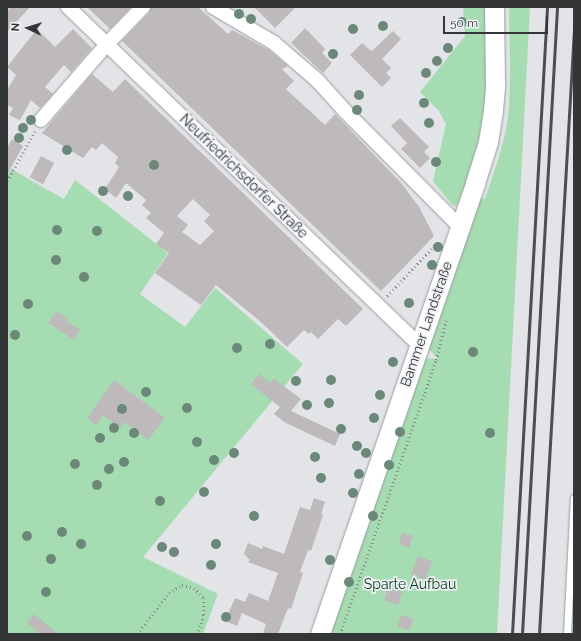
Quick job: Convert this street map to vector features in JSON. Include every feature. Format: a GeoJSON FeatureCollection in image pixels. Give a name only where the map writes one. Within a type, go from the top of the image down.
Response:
{"type":"FeatureCollection","features":[{"type":"Feature","properties":{"kind":"main road","name":"Bammer Landstraße"},"geometry":{"type":"LineString","coordinates":[[320,634],[419,345],[455,221],[488,142],[495,85],[494,7]]}},
{"type":"Feature","properties":{"kind":"street","name":"Neufriedrichsdorfer Straße"},"geometry":{"type":"LineString","coordinates":[[68,7],[419,345]]}},
{"type":"Feature","properties":{"kind":"street"},"geometry":{"type":"LineString","coordinates":[[41,120],[107,44],[143,7]]}},
{"type":"Feature","properties":{"kind":"street"},"geometry":{"type":"LineString","coordinates":[[213,7],[274,42],[318,81],[345,111],[455,221]]}},
{"type":"Feature","properties":{"kind":"lane"},"geometry":{"type":"LineString","coordinates":[[567,634],[574,498]]}},
{"type":"Feature","properties":{"kind":"path"},"geometry":{"type":"LineString","coordinates":[[7,181],[41,120]]}},
{"type":"Feature","properties":{"kind":"path"},"geometry":{"type":"LineString","coordinates":[[394,289],[437,243],[455,221]]}},
{"type":"Feature","properties":{"kind":"path"},"geometry":{"type":"LineString","coordinates":[[340,634],[436,360]]}},
{"type":"Feature","properties":{"kind":"path"},"geometry":{"type":"LineString","coordinates":[[137,634],[169,593],[182,585],[194,588],[204,598],[204,615],[198,634]]}},
{"type":"Feature","properties":{"kind":"green space"},"geometry":{"type":"Polygon","coordinates":[[[463,7],[485,7],[486,105],[468,185],[456,206],[452,205],[433,181],[446,124],[439,111],[420,92],[465,36],[463,7]]]}},
{"type":"Feature","properties":{"kind":"green space","name":"Sparte Aufbau"},"geometry":{"type":"Polygon","coordinates":[[[509,7],[530,7],[497,634],[327,634],[422,358],[438,359],[427,347],[479,197],[485,199],[498,160],[506,130],[509,108],[509,7]]]}},
{"type":"Feature","properties":{"kind":"green space"},"geometry":{"type":"Polygon","coordinates":[[[11,169],[64,199],[75,180],[168,253],[140,294],[185,327],[215,288],[303,364],[143,557],[218,594],[203,634],[7,634],[7,176],[11,169]]]}},
{"type":"Feature","properties":{"kind":"green space"},"geometry":{"type":"Polygon","coordinates":[[[574,555],[574,634],[570,634],[574,555]]]}},
{"type":"Feature","properties":{"kind":"building"},"geometry":{"type":"Polygon","coordinates":[[[11,7],[30,7],[7,32],[7,10],[11,7]]]}},
{"type":"Feature","properties":{"kind":"building"},"geometry":{"type":"Polygon","coordinates":[[[87,7],[131,7],[110,29],[87,7]]]}},
{"type":"Feature","properties":{"kind":"building"},"geometry":{"type":"Polygon","coordinates":[[[151,7],[198,7],[228,34],[232,30],[269,50],[288,66],[282,69],[294,81],[286,89],[325,125],[335,114],[402,184],[419,207],[434,236],[381,291],[122,41],[149,13],[151,7]]]}},
{"type":"Feature","properties":{"kind":"building"},"geometry":{"type":"Polygon","coordinates":[[[254,7],[296,7],[275,28],[254,7]]]}},
{"type":"Feature","properties":{"kind":"building"},"geometry":{"type":"Polygon","coordinates":[[[305,28],[325,49],[322,53],[332,63],[323,73],[291,43],[305,28]]]}},
{"type":"Feature","properties":{"kind":"building"},"geometry":{"type":"Polygon","coordinates":[[[37,29],[55,47],[73,29],[92,48],[71,72],[64,65],[45,87],[53,94],[40,108],[31,100],[20,120],[9,115],[13,108],[7,105],[7,90],[16,75],[7,67],[37,29]]]}},
{"type":"Feature","properties":{"kind":"building"},"geometry":{"type":"Polygon","coordinates":[[[393,31],[401,39],[382,59],[391,68],[386,73],[391,78],[382,87],[350,55],[362,43],[371,51],[373,50],[393,31]]]}},
{"type":"Feature","properties":{"kind":"building"},"geometry":{"type":"Polygon","coordinates":[[[92,74],[113,92],[125,79],[363,309],[346,326],[338,319],[318,339],[311,332],[308,334],[304,330],[287,347],[261,322],[216,285],[201,305],[155,273],[169,253],[156,244],[164,233],[146,218],[151,213],[142,205],[146,200],[126,183],[116,198],[105,189],[119,167],[115,163],[118,157],[102,143],[96,150],[92,147],[83,158],[42,133],[92,74]],[[193,199],[177,216],[188,225],[182,232],[200,245],[214,231],[204,221],[210,215],[193,199]]]}},
{"type":"Feature","properties":{"kind":"building"},"geometry":{"type":"Polygon","coordinates":[[[400,118],[429,147],[424,152],[430,158],[420,168],[401,149],[407,143],[391,126],[400,118]]]}},
{"type":"Feature","properties":{"kind":"building"},"geometry":{"type":"Polygon","coordinates":[[[12,139],[23,146],[7,175],[7,148],[12,139]]]}},
{"type":"Feature","properties":{"kind":"building"},"geometry":{"type":"Polygon","coordinates":[[[41,156],[54,163],[43,184],[30,177],[41,156]]]}},
{"type":"Feature","properties":{"kind":"building"},"geometry":{"type":"Polygon","coordinates":[[[57,311],[68,319],[66,321],[80,330],[74,340],[48,323],[57,311]]]}},
{"type":"Feature","properties":{"kind":"building"},"geometry":{"type":"Polygon","coordinates":[[[259,374],[270,383],[274,379],[301,399],[291,411],[340,434],[335,446],[284,422],[274,414],[280,407],[251,384],[259,374]]]}},
{"type":"Feature","properties":{"kind":"building"},"geometry":{"type":"Polygon","coordinates":[[[114,380],[165,418],[148,440],[125,422],[120,428],[103,415],[96,425],[87,418],[114,380]]]}},
{"type":"Feature","properties":{"kind":"building"},"geometry":{"type":"Polygon","coordinates":[[[314,498],[325,502],[321,514],[323,515],[311,551],[308,550],[300,572],[303,573],[291,609],[288,608],[278,634],[263,634],[266,624],[242,613],[237,626],[225,621],[235,598],[245,602],[249,593],[268,601],[278,573],[248,562],[250,560],[244,554],[248,543],[262,549],[263,546],[284,554],[300,507],[310,510],[314,498]]]}},
{"type":"Feature","properties":{"kind":"building"},"geometry":{"type":"Polygon","coordinates":[[[402,533],[413,536],[410,547],[399,545],[402,533]]]}},
{"type":"Feature","properties":{"kind":"building"},"geometry":{"type":"Polygon","coordinates":[[[418,556],[432,561],[425,580],[411,575],[418,556]]]}},
{"type":"Feature","properties":{"kind":"building"},"geometry":{"type":"Polygon","coordinates":[[[388,587],[402,591],[399,605],[384,600],[388,587]]]}},
{"type":"Feature","properties":{"kind":"building"},"geometry":{"type":"Polygon","coordinates":[[[34,614],[58,634],[40,634],[27,623],[34,614]]]}},
{"type":"Feature","properties":{"kind":"building"},"geometry":{"type":"Polygon","coordinates":[[[401,615],[413,619],[410,630],[397,626],[401,615]]]}},
{"type":"Feature","properties":{"kind":"railway"},"geometry":{"type":"LineString","coordinates":[[512,634],[547,7]]}},
{"type":"Feature","properties":{"kind":"railway"},"geometry":{"type":"LineString","coordinates":[[522,634],[557,7]]}},
{"type":"Feature","properties":{"kind":"railway"},"geometry":{"type":"LineString","coordinates":[[539,634],[574,28]]}}]}
